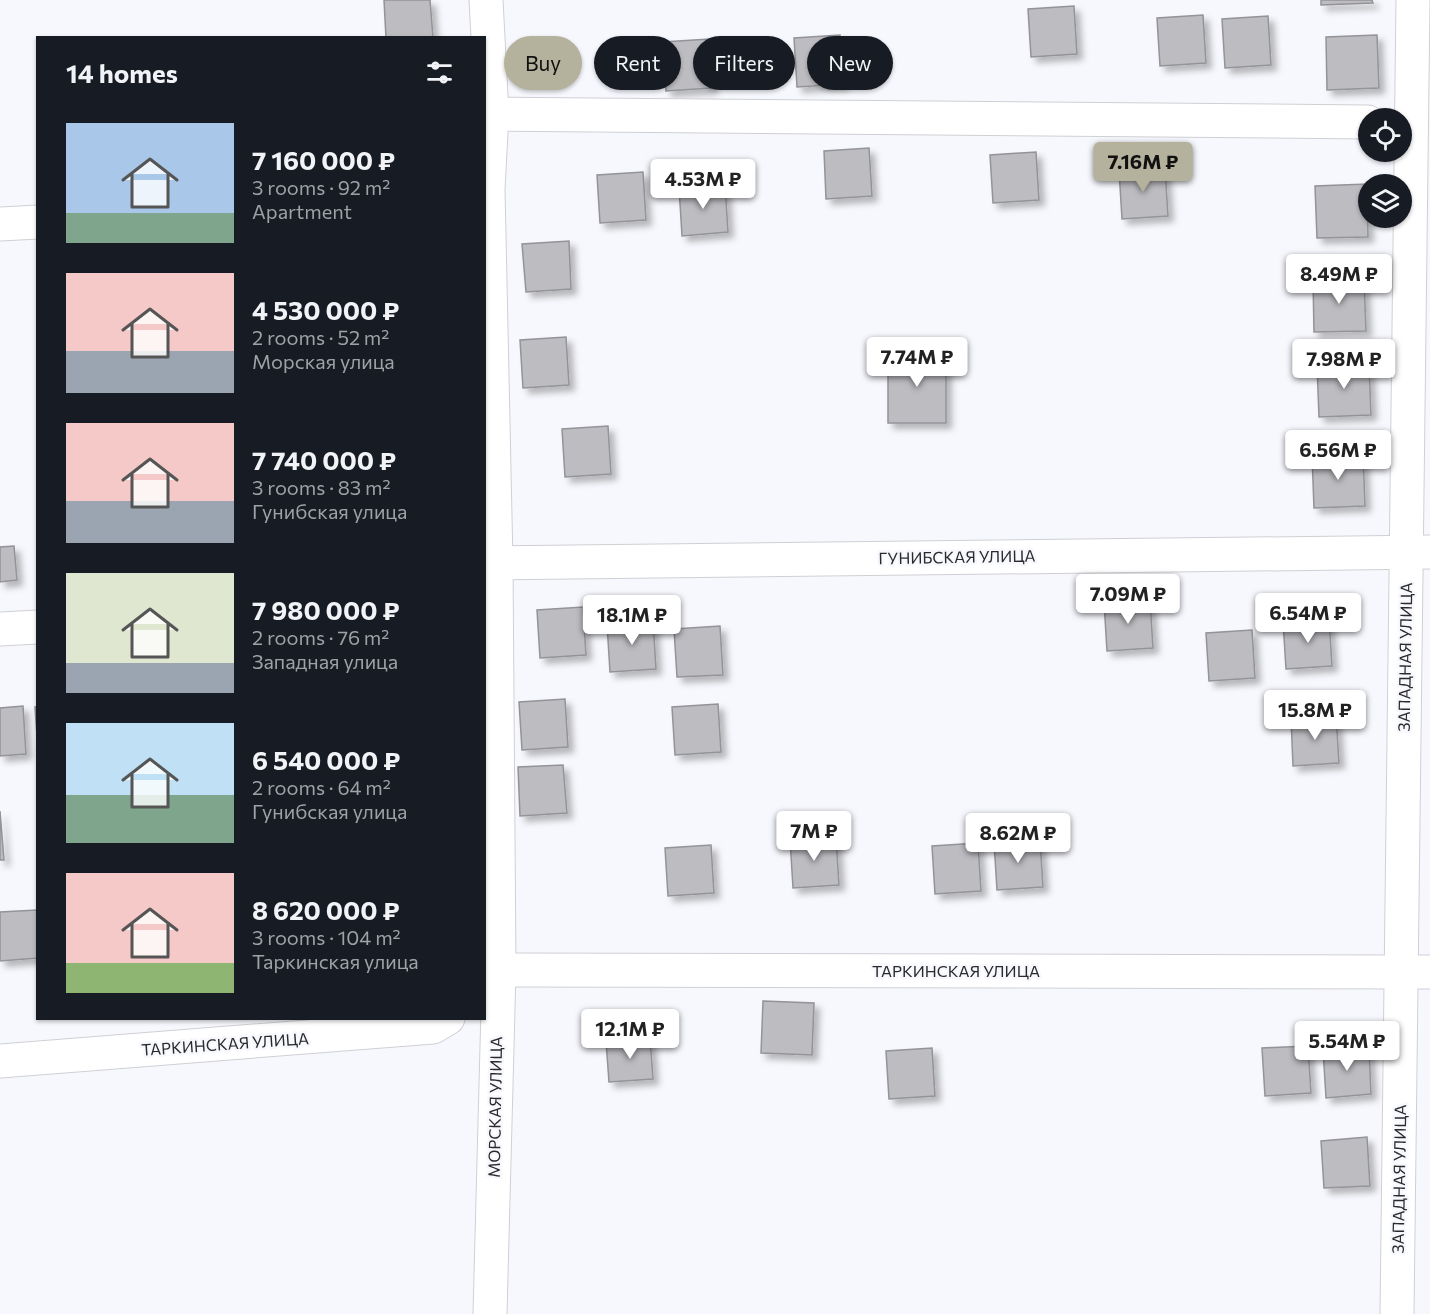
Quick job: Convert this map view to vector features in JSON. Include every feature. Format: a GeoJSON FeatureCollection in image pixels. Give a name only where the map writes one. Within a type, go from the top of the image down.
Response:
{"type":"FeatureCollection","features":[{"type":"Feature","properties":{"kind":"street","name":"МОРСКАЯ УЛИЦА"},"geometry":{"type":"LineString","coordinates":[[486,0],[492,114],[486,189],[492,974],[490,1314]]}},
{"type":"Feature","properties":{"kind":"street","name":"ЗАПАДНАЯ УЛИЦА"},"geometry":{"type":"LineString","coordinates":[[1397,1314],[1416,972],[1418,552],[1413,0]]}},
{"type":"Feature","properties":{"kind":"street"},"geometry":{"type":"LineString","coordinates":[[492,114],[1358,122]]}},
{"type":"Feature","properties":{"kind":"street"},"geometry":{"type":"LineString","coordinates":[[0,224],[36,222]]}},
{"type":"Feature","properties":{"kind":"street","name":"ГУНИБСКАЯ УЛИЦА"},"geometry":{"type":"LineString","coordinates":[[490,565],[1418,552]]}},
{"type":"Feature","properties":{"kind":"street"},"geometry":{"type":"LineString","coordinates":[[0,629],[36,627]]}},
{"type":"Feature","properties":{"kind":"street","name":"ТАРКИНСКАЯ УЛИЦА"},"geometry":{"type":"LineString","coordinates":[[492,974],[1416,972]]}},
{"type":"Feature","properties":{"kind":"street","name":"ТАРКИНСКАЯ УЛИЦА"},"geometry":{"type":"LineString","coordinates":[[0,1061],[433,1028],[445,1020]]}},
{"type":"Feature","properties":{"kind":"building"},"geometry":{"type":"Polygon","coordinates":[[[384,0],[430,0],[433,36],[386,36],[384,0]]]}},
{"type":"Feature","properties":{"kind":"building"},"geometry":{"type":"Polygon","coordinates":[[[1321,0],[1372,0],[1373,3],[1321,5],[1321,0]]]}},
{"type":"Feature","properties":{"kind":"building"},"geometry":{"type":"Polygon","coordinates":[[[1074,6],[1077,54],[1031,57],[1028,9],[1074,6]]]}},
{"type":"Feature","properties":{"kind":"building"},"geometry":{"type":"Polygon","coordinates":[[[1203,15],[1206,63],[1160,66],[1157,18],[1203,15]]]}},
{"type":"Feature","properties":{"kind":"building"},"geometry":{"type":"Polygon","coordinates":[[[1268,16],[1271,65],[1225,68],[1222,19],[1268,16]]]}},
{"type":"Feature","properties":{"kind":"building"},"geometry":{"type":"Polygon","coordinates":[[[1377,35],[1379,88],[1327,90],[1326,37],[1377,35]]]}},
{"type":"Feature","properties":{"kind":"building"},"geometry":{"type":"Polygon","coordinates":[[[807,37],[807,86],[797,87],[795,38],[807,37]]]}},
{"type":"Feature","properties":{"kind":"building"},"geometry":{"type":"Polygon","coordinates":[[[693,40],[693,89],[666,91],[681,90],[681,41],[693,40]]]}},
{"type":"Feature","properties":{"kind":"building"},"geometry":{"type":"Polygon","coordinates":[[[869,148],[872,196],[826,199],[824,151],[869,148]]]}},
{"type":"Feature","properties":{"kind":"building"},"geometry":{"type":"Polygon","coordinates":[[[1036,152],[1039,200],[993,203],[990,155],[1036,152]]]}},
{"type":"Feature","properties":{"kind":"building"},"geometry":{"type":"Polygon","coordinates":[[[1165,168],[1168,216],[1122,219],[1119,170],[1165,168]]]}},
{"type":"Feature","properties":{"kind":"building"},"geometry":{"type":"Polygon","coordinates":[[[643,172],[646,220],[600,223],[597,175],[643,172]]]}},
{"type":"Feature","properties":{"kind":"building"},"geometry":{"type":"Polygon","coordinates":[[[725,184],[728,232],[682,236],[679,187],[725,184]]]}},
{"type":"Feature","properties":{"kind":"building"},"geometry":{"type":"Polygon","coordinates":[[[1358,184],[1358,228],[1368,228],[1368,237],[1317,238],[1315,186],[1358,184]]]}},
{"type":"Feature","properties":{"kind":"building"},"geometry":{"type":"Polygon","coordinates":[[[569,241],[571,289],[526,292],[522,244],[569,241]]]}},
{"type":"Feature","properties":{"kind":"building"},"geometry":{"type":"Polygon","coordinates":[[[1364,278],[1366,331],[1314,332],[1313,279],[1364,278]]]}},
{"type":"Feature","properties":{"kind":"building"},"geometry":{"type":"Polygon","coordinates":[[[566,337],[569,385],[523,388],[520,340],[566,337]]]}},
{"type":"Feature","properties":{"kind":"building"},"geometry":{"type":"Polygon","coordinates":[[[888,354],[946,354],[946,423],[888,423],[888,354]]]}},
{"type":"Feature","properties":{"kind":"building"},"geometry":{"type":"Polygon","coordinates":[[[1369,363],[1371,415],[1319,417],[1317,364],[1369,363]]]}},
{"type":"Feature","properties":{"kind":"building"},"geometry":{"type":"Polygon","coordinates":[[[608,426],[611,474],[565,477],[562,429],[608,426]]]}},
{"type":"Feature","properties":{"kind":"building"},"geometry":{"type":"Polygon","coordinates":[[[1363,453],[1365,506],[1314,508],[1312,455],[1363,453]]]}},
{"type":"Feature","properties":{"kind":"building"},"geometry":{"type":"Polygon","coordinates":[[[14,546],[17,580],[0,582],[0,547],[14,546]]]}},
{"type":"Feature","properties":{"kind":"building"},"geometry":{"type":"Polygon","coordinates":[[[1150,600],[1153,648],[1107,651],[1104,602],[1150,600]]]}},
{"type":"Feature","properties":{"kind":"building"},"geometry":{"type":"Polygon","coordinates":[[[583,607],[586,655],[540,658],[537,610],[583,607]]]}},
{"type":"Feature","properties":{"kind":"building"},"geometry":{"type":"Polygon","coordinates":[[[1329,618],[1332,666],[1286,669],[1283,621],[1329,618]]]}},
{"type":"Feature","properties":{"kind":"building"},"geometry":{"type":"Polygon","coordinates":[[[653,620],[656,669],[610,672],[607,624],[653,620]]]}},
{"type":"Feature","properties":{"kind":"building"},"geometry":{"type":"Polygon","coordinates":[[[720,626],[723,675],[677,677],[674,629],[720,626]]]}},
{"type":"Feature","properties":{"kind":"building"},"geometry":{"type":"Polygon","coordinates":[[[1252,630],[1255,678],[1209,681],[1206,633],[1252,630]]]}},
{"type":"Feature","properties":{"kind":"building"},"geometry":{"type":"Polygon","coordinates":[[[565,699],[568,747],[522,750],[519,702],[565,699]]]}},
{"type":"Feature","properties":{"kind":"building"},"geometry":{"type":"Polygon","coordinates":[[[718,704],[721,752],[675,755],[672,707],[718,704]]]}},
{"type":"Feature","properties":{"kind":"building"},"geometry":{"type":"Polygon","coordinates":[[[23,706],[26,754],[0,756],[0,708],[23,706]]]}},
{"type":"Feature","properties":{"kind":"building"},"geometry":{"type":"Polygon","coordinates":[[[1336,715],[1339,763],[1293,766],[1291,718],[1336,715]]]}},
{"type":"Feature","properties":{"kind":"building"},"geometry":{"type":"Polygon","coordinates":[[[563,765],[567,813],[520,816],[518,767],[563,765]]]}},
{"type":"Feature","properties":{"kind":"building"},"geometry":{"type":"Polygon","coordinates":[[[0,811],[4,860],[0,860],[0,811]]]}},
{"type":"Feature","properties":{"kind":"building"},"geometry":{"type":"Polygon","coordinates":[[[836,837],[839,885],[793,888],[790,839],[836,837]]]}},
{"type":"Feature","properties":{"kind":"building"},"geometry":{"type":"Polygon","coordinates":[[[1040,839],[1043,887],[997,890],[994,842],[1040,839]]]}},
{"type":"Feature","properties":{"kind":"building"},"geometry":{"type":"Polygon","coordinates":[[[978,843],[981,891],[935,894],[932,846],[978,843]]]}},
{"type":"Feature","properties":{"kind":"building"},"geometry":{"type":"Polygon","coordinates":[[[711,845],[714,893],[668,896],[665,848],[711,845]]]}},
{"type":"Feature","properties":{"kind":"building"},"geometry":{"type":"Polygon","coordinates":[[[36,910],[36,958],[0,961],[0,912],[36,910]]]}},
{"type":"Feature","properties":{"kind":"building"},"geometry":{"type":"Polygon","coordinates":[[[763,1001],[814,1003],[812,1055],[761,1053],[763,1001]]]}},
{"type":"Feature","properties":{"kind":"building"},"geometry":{"type":"Polygon","coordinates":[[[650,1037],[653,1079],[609,1082],[606,1041],[650,1037]]]}},
{"type":"Feature","properties":{"kind":"building"},"geometry":{"type":"Polygon","coordinates":[[[1308,1046],[1311,1093],[1265,1096],[1262,1048],[1308,1046]]]}},
{"type":"Feature","properties":{"kind":"building"},"geometry":{"type":"Polygon","coordinates":[[[1369,1047],[1371,1094],[1326,1098],[1323,1049],[1369,1047]]]}},
{"type":"Feature","properties":{"kind":"building"},"geometry":{"type":"Polygon","coordinates":[[[932,1048],[935,1096],[889,1099],[886,1051],[932,1048]]]}},
{"type":"Feature","properties":{"kind":"building"},"geometry":{"type":"Polygon","coordinates":[[[1367,1137],[1370,1186],[1324,1188],[1321,1141],[1367,1137]]]}}]}
